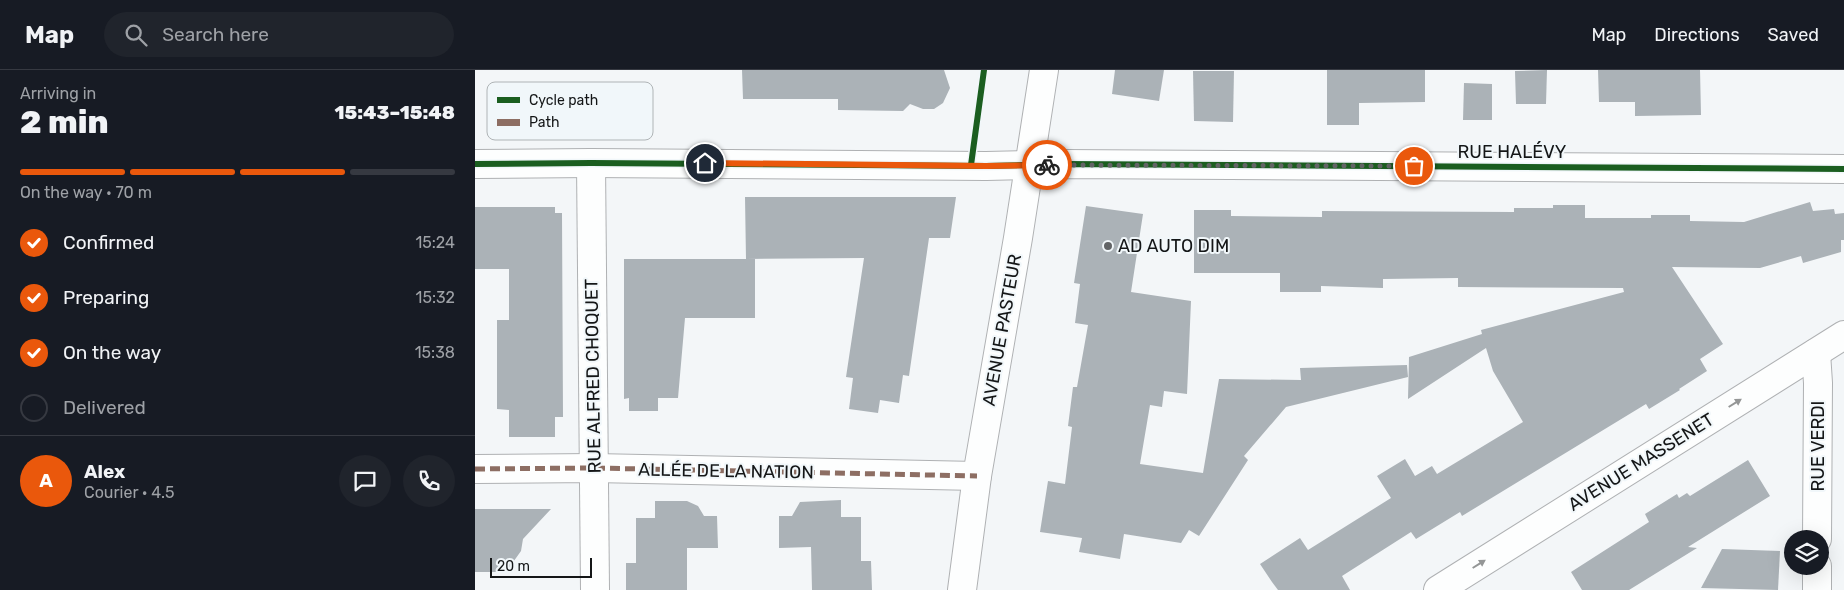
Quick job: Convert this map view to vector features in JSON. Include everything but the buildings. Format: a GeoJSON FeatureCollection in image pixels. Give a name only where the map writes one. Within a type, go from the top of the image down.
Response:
{"type":"FeatureCollection","features":[{"type":"Feature","properties":{"kind":"street","name":"AVENUE PASTEUR"},"geometry":{"type":"LineString","coordinates":[[962,590],[977,476],[1030,165],[1044,70]]}},
{"type":"Feature","properties":{"kind":"street","name":"RUE ALFRED CHOQUET"},"geometry":{"type":"LineString","coordinates":[[591,163],[595,590]]}},
{"type":"Feature","properties":{"kind":"street","name":"RUE HALÉVY"},"geometry":{"type":"LineString","coordinates":[[475,164],[1844,169]]}},
{"type":"Feature","properties":{"kind":"street","name":"AVENUE MASSENET"},"geometry":{"type":"LineString","coordinates":[[1438,590],[1844,335]]}},
{"type":"Feature","properties":{"kind":"street","name":"RUE VERDI"},"geometry":{"type":"LineString","coordinates":[[1816,353],[1818,383],[1817,530]]}},
{"type":"Feature","properties":{"kind":"street","name":"ALLÉE DE LA NATION"},"geometry":{"type":"LineString","coordinates":[[475,468],[594,468],[977,476]]}},
{"type":"Feature","properties":{"kind":"street"},"geometry":{"type":"LineString","coordinates":[[1817,575],[1817,590]]}},
{"type":"Feature","properties":{"kind":"marked path"},"geometry":{"type":"LineString","coordinates":[[475,469],[594,468],[977,476]]}},
{"type":"Feature","properties":{"kind":"cycle path"},"geometry":{"type":"LineString","coordinates":[[971,165],[984,70]]}},
{"type":"Feature","properties":{"kind":"cycle path"},"geometry":{"type":"LineString","coordinates":[[475,164],[986,166],[1063,164],[1844,169]]}},
{"type":"Feature","properties":{"kind":"way so far"},"geometry":{"type":"LineString","coordinates":[[1047,165],[1414,166]]}},
{"type":"Feature","properties":{"kind":"place","name":"AD AUTO DIM"},"geometry":{"type":"Point","coordinates":[1108,246]}},
{"type":"Feature","properties":{"kind":"route"},"geometry":{"type":"LineString","coordinates":[[705,163],[1047,165]]}}]}
